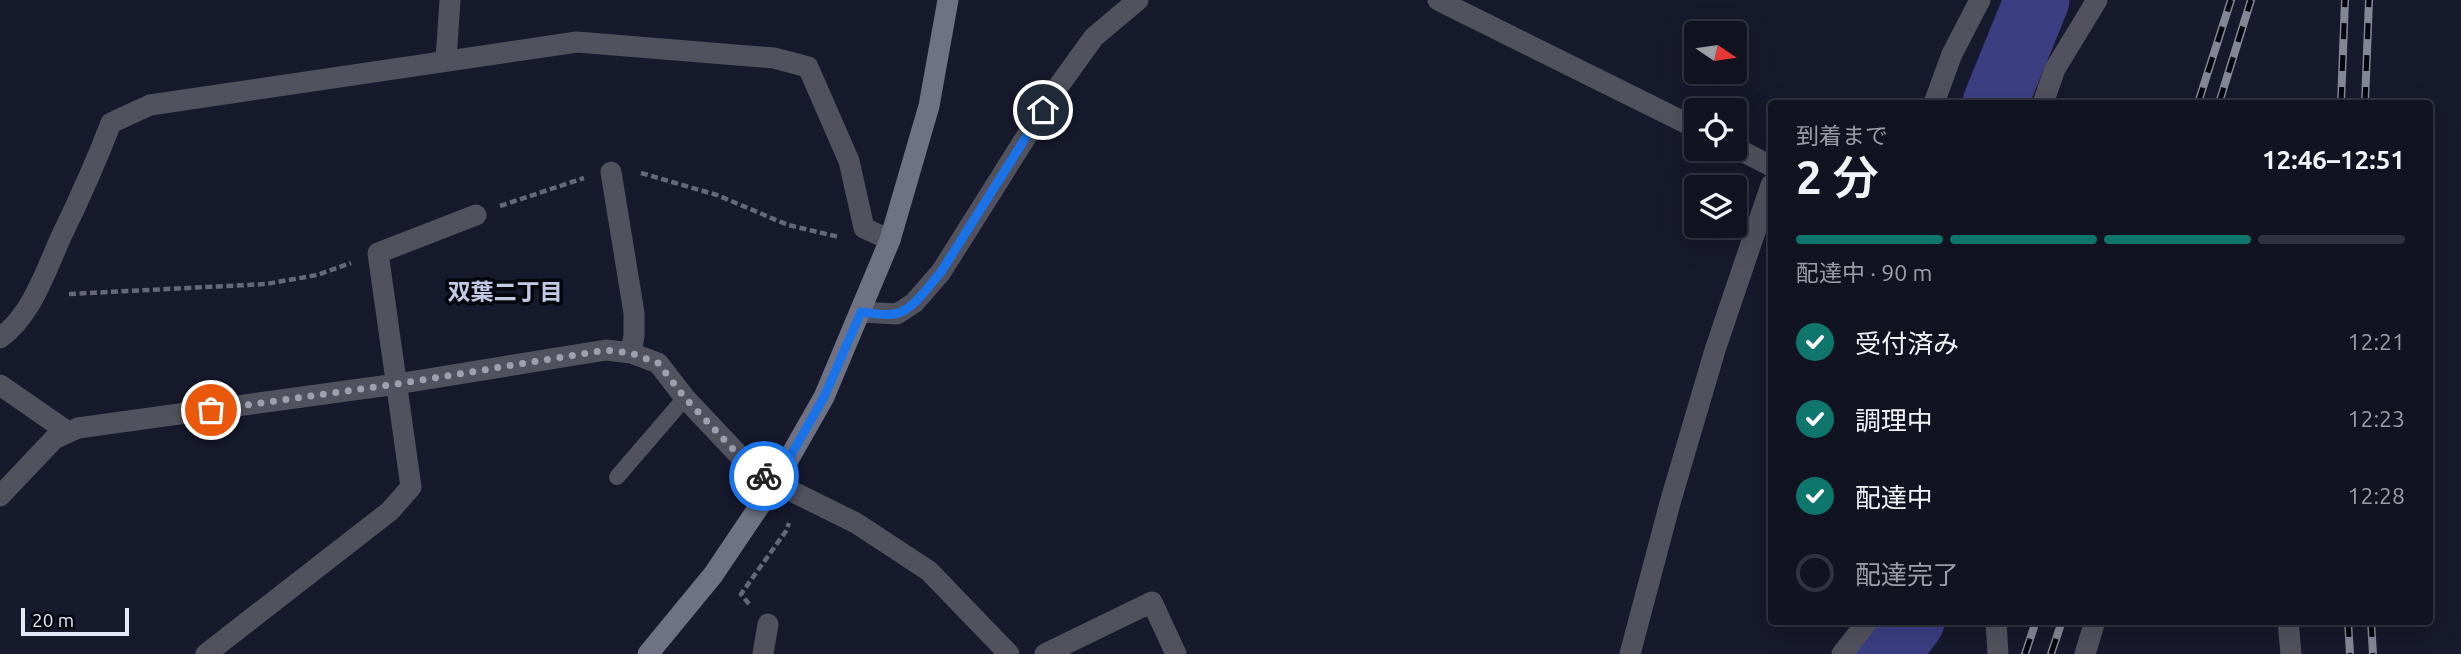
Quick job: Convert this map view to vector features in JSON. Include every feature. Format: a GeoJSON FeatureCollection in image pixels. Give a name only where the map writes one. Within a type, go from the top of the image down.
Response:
{"type":"FeatureCollection","features":[{"type":"Feature","properties":{"kind":"street"},"geometry":{"type":"LineString","coordinates":[[446,60],[450,0]]}},
{"type":"Feature","properties":{"kind":"street"},"geometry":{"type":"LineString","coordinates":[[648,654],[713,575],[775,483],[824,397],[890,240],[929,106],[948,0]]}},
{"type":"Feature","properties":{"kind":"street"},"geometry":{"type":"LineString","coordinates":[[861,312],[897,314],[914,303],[941,272],[1055,90],[1094,37],[1138,0]]}},
{"type":"Feature","properties":{"kind":"street"},"geometry":{"type":"LineString","coordinates":[[1438,0],[1684,122]]}},
{"type":"Feature","properties":{"kind":"street"},"geometry":{"type":"LineString","coordinates":[[1935,100],[1952,54],[1980,0]]}},
{"type":"Feature","properties":{"kind":"street"},"geometry":{"type":"LineString","coordinates":[[2044,100],[2055,69],[2097,0]]}},
{"type":"Feature","properties":{"kind":"street"},"geometry":{"type":"LineString","coordinates":[[0,338],[11,330],[33,298],[97,160],[111,123],[150,105],[577,41],[774,58],[808,67],[849,161],[864,228],[890,240]]}},
{"type":"Feature","properties":{"kind":"street"},"geometry":{"type":"LineString","coordinates":[[1747,154],[1768,164]]}},
{"type":"Feature","properties":{"kind":"street"},"geometry":{"type":"LineString","coordinates":[[611,172],[634,313],[631,353]]}},
{"type":"Feature","properties":{"kind":"street"},"geometry":{"type":"LineString","coordinates":[[1630,654],[1670,503],[1715,351],[1768,194]]}},
{"type":"Feature","properties":{"kind":"street"},"geometry":{"type":"LineString","coordinates":[[206,654],[390,511],[411,487],[378,253],[476,215]]}},
{"type":"Feature","properties":{"kind":"street"},"geometry":{"type":"LineString","coordinates":[[0,496],[54,439],[78,428],[397,384],[606,350],[631,353],[658,363],[685,398],[751,468],[775,483],[856,523],[929,571],[1009,654]]}},
{"type":"Feature","properties":{"kind":"street"},"geometry":{"type":"LineString","coordinates":[[0,385],[68,432]]}},
{"type":"Feature","properties":{"kind":"street"},"geometry":{"type":"LineString","coordinates":[[1045,654],[1152,603],[1176,654]]}},
{"type":"Feature","properties":{"kind":"street"},"geometry":{"type":"LineString","coordinates":[[764,654],[768,624]]}},
{"type":"Feature","properties":{"kind":"street"},"geometry":{"type":"LineString","coordinates":[[1842,654],[1865,625]]}},
{"type":"Feature","properties":{"kind":"street"},"geometry":{"type":"LineString","coordinates":[[1996,625],[1998,654]]}},
{"type":"Feature","properties":{"kind":"street"},"geometry":{"type":"LineString","coordinates":[[2085,654],[2094,625]]}},
{"type":"Feature","properties":{"kind":"street"},"geometry":{"type":"LineString","coordinates":[[2288,625],[2291,654]]}},
{"type":"Feature","properties":{"kind":"lane"},"geometry":{"type":"LineString","coordinates":[[617,477],[685,398]]}},
{"type":"Feature","properties":{"kind":"path"},"geometry":{"type":"LineString","coordinates":[[476,215],[589,176],[635,172],[682,183],[717,195],[788,225],[851,240],[864,228]]}},
{"type":"Feature","properties":{"kind":"path"},"geometry":{"type":"LineString","coordinates":[[33,298],[266,284],[317,275],[378,253]]}},
{"type":"Feature","properties":{"kind":"path"},"geometry":{"type":"LineString","coordinates":[[768,624],[741,594],[786,531],[800,496]]}},
{"type":"Feature","properties":{"kind":"waterway"},"geometry":{"type":"LineString","coordinates":[[1996,100],[2037,0]]}},
{"type":"Feature","properties":{"kind":"waterway"},"geometry":{"type":"LineString","coordinates":[[1887,654],[1909,625]]}},
{"type":"Feature","properties":{"kind":"railway"},"geometry":{"type":"LineString","coordinates":[[2199,100],[2231,0]]}},
{"type":"Feature","properties":{"kind":"railway"},"geometry":{"type":"LineString","coordinates":[[2220,100],[2251,0]]}},
{"type":"Feature","properties":{"kind":"railway"},"geometry":{"type":"LineString","coordinates":[[2341,100],[2345,0]]}},
{"type":"Feature","properties":{"kind":"railway"},"geometry":{"type":"LineString","coordinates":[[2365,100],[2369,0]]}},
{"type":"Feature","properties":{"kind":"railway"},"geometry":{"type":"LineString","coordinates":[[2025,654],[2035,625]]}},
{"type":"Feature","properties":{"kind":"railway"},"geometry":{"type":"LineString","coordinates":[[2051,654],[2061,625]]}},
{"type":"Feature","properties":{"kind":"railway"},"geometry":{"type":"LineString","coordinates":[[2348,625],[2350,654]]}},
{"type":"Feature","properties":{"kind":"railway"},"geometry":{"type":"LineString","coordinates":[[2371,625],[2373,654]]}},
{"type":"Feature","properties":{"kind":"way so far"},"geometry":{"type":"LineString","coordinates":[[211,410],[397,384],[606,350],[631,353],[658,363],[685,398],[751,468],[764,476]]}},
{"type":"Feature","properties":{"kind":"district","name":"双葉二丁目"},"geometry":{"type":"Point","coordinates":[505,292]}},
{"type":"Feature","properties":{"kind":"route"},"geometry":{"type":"LineString","coordinates":[[764,476],[775,483],[824,397],[861,312],[897,314],[914,303],[928,288],[941,272],[1043,110]]}}]}
